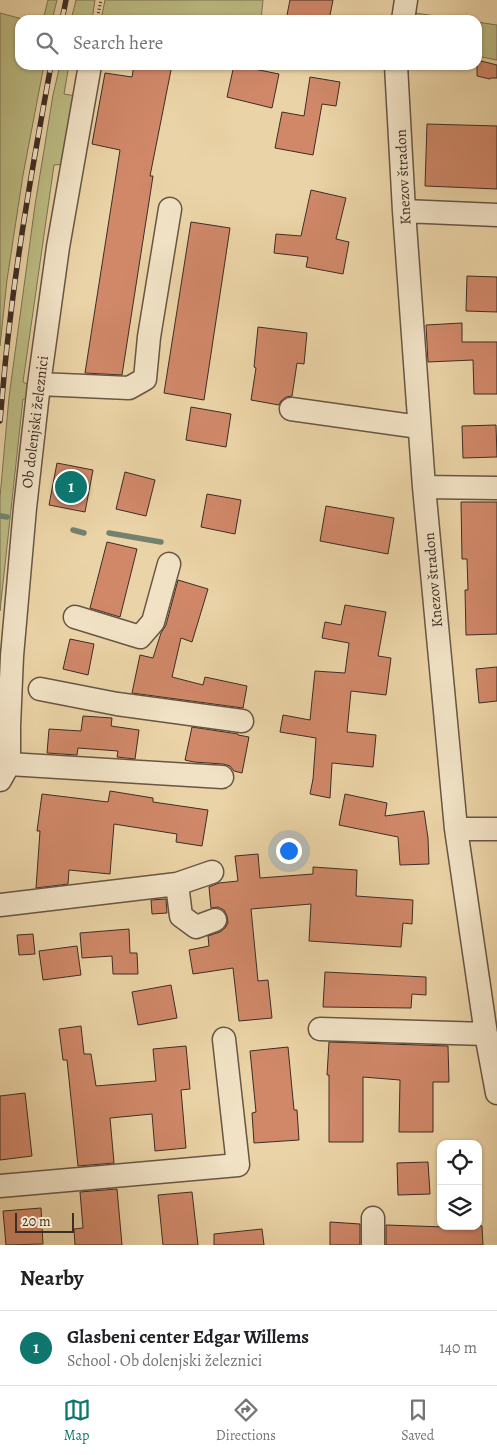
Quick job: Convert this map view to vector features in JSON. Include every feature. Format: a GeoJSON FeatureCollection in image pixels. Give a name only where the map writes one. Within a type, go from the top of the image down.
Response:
{"type":"FeatureCollection","features":[{"type":"Feature","properties":{"kind":"street"},"geometry":{"type":"LineString","coordinates":[[404,15],[406,0]]}},
{"type":"Feature","properties":{"kind":"street","name":"Ob dolenjski železnici"},"geometry":{"type":"LineString","coordinates":[[5,772],[24,508],[58,247],[89,70]]}},
{"type":"Feature","properties":{"kind":"street","name":"Knezov štradon"},"geometry":{"type":"LineString","coordinates":[[396,70],[419,427],[456,829],[488,989],[486,1034],[497,1093]]}},
{"type":"Feature","properties":{"kind":"street"},"geometry":{"type":"LineString","coordinates":[[39,384],[129,388],[145,379],[149,337],[170,209]]}},
{"type":"Feature","properties":{"kind":"street"},"geometry":{"type":"LineString","coordinates":[[404,212],[497,215]]}},
{"type":"Feature","properties":{"kind":"street"},"geometry":{"type":"LineString","coordinates":[[291,409],[419,427]]}},
{"type":"Feature","properties":{"kind":"street"},"geometry":{"type":"LineString","coordinates":[[424,487],[497,488]]}},
{"type":"Feature","properties":{"kind":"street"},"geometry":{"type":"LineString","coordinates":[[74,618],[140,637],[153,622],[169,564]]}},
{"type":"Feature","properties":{"kind":"street"},"geometry":{"type":"LineString","coordinates":[[40,689],[117,704],[242,720]]}},
{"type":"Feature","properties":{"kind":"street"},"geometry":{"type":"LineString","coordinates":[[5,772],[222,777]]}},
{"type":"Feature","properties":{"kind":"street"},"geometry":{"type":"LineString","coordinates":[[456,829],[497,829]]}},
{"type":"Feature","properties":{"kind":"street"},"geometry":{"type":"LineString","coordinates":[[0,904],[177,884],[212,872]]}},
{"type":"Feature","properties":{"kind":"street"},"geometry":{"type":"LineString","coordinates":[[177,884],[181,916],[196,927],[216,920]]}},
{"type":"Feature","properties":{"kind":"street"},"geometry":{"type":"LineString","coordinates":[[320,1029],[486,1034]]}},
{"type":"Feature","properties":{"kind":"street"},"geometry":{"type":"LineString","coordinates":[[0,1186],[238,1164],[224,1039]]}},
{"type":"Feature","properties":{"kind":"street"},"geometry":{"type":"LineString","coordinates":[[373,1218],[373,1245]]}},
{"type":"Feature","properties":{"kind":"path"},"geometry":{"type":"LineString","coordinates":[[99,15],[101,0]]}},
{"type":"Feature","properties":{"kind":"shaded area"},"geometry":{"type":"Polygon","coordinates":[[[48,0],[57,0],[53,15],[44,15],[48,0]]]}},
{"type":"Feature","properties":{"kind":"shaded area"},"geometry":{"type":"Polygon","coordinates":[[[76,0],[95,0],[93,15],[72,15],[76,0]]]}},
{"type":"Feature","properties":{"kind":"shaded area"},"geometry":{"type":"Polygon","coordinates":[[[105,0],[263,0],[262,15],[102,15],[105,0]]]}},
{"type":"Feature","properties":{"kind":"shaded area"},"geometry":{"type":"Polygon","coordinates":[[[0,13],[15,17],[15,70],[43,70],[23,175],[7,280],[0,346],[0,13]]]}},
{"type":"Feature","properties":{"kind":"shaded area"},"geometry":{"type":"Polygon","coordinates":[[[482,23],[497,25],[497,60],[482,57],[482,23]]]}},
{"type":"Feature","properties":{"kind":"shaded area"},"geometry":{"type":"Polygon","coordinates":[[[59,70],[68,70],[64,94],[76,96],[65,164],[54,165],[23,382],[32,386],[29,399],[23,399],[0,611],[0,497],[9,397],[35,205],[59,70]]]}},
{"type":"Feature","properties":{"kind":"building"},"geometry":{"type":"Polygon","coordinates":[[[290,0],[333,0],[330,15],[287,15],[290,0]]]}},
{"type":"Feature","properties":{"kind":"building"},"geometry":{"type":"Polygon","coordinates":[[[482,61],[497,65],[497,78],[490,79],[477,76],[477,70],[482,70],[482,61]]]}},
{"type":"Feature","properties":{"kind":"building"},"geometry":{"type":"Polygon","coordinates":[[[133,70],[171,70],[150,176],[153,176],[122,375],[85,373],[120,150],[92,144],[105,73],[132,77],[133,70]]]}},
{"type":"Feature","properties":{"kind":"building"},"geometry":{"type":"Polygon","coordinates":[[[233,70],[259,70],[279,74],[272,108],[227,97],[233,70]]]}},
{"type":"Feature","properties":{"kind":"building"},"geometry":{"type":"Polygon","coordinates":[[[310,77],[340,82],[336,106],[322,104],[313,155],[275,148],[282,112],[304,116],[310,77]]]}},
{"type":"Feature","properties":{"kind":"building"},"geometry":{"type":"Polygon","coordinates":[[[427,124],[497,126],[497,189],[425,186],[427,124]]]}},
{"type":"Feature","properties":{"kind":"building"},"geometry":{"type":"Polygon","coordinates":[[[311,190],[346,198],[336,239],[349,242],[343,274],[306,267],[308,257],[274,253],[276,234],[301,236],[311,190]]]}},
{"type":"Feature","properties":{"kind":"building"},"geometry":{"type":"Polygon","coordinates":[[[191,222],[230,228],[204,400],[164,393],[191,222]]]}},
{"type":"Feature","properties":{"kind":"building"},"geometry":{"type":"Polygon","coordinates":[[[467,276],[497,277],[497,312],[466,311],[467,276]]]}},
{"type":"Feature","properties":{"kind":"building"},"geometry":{"type":"Polygon","coordinates":[[[462,323],[462,342],[497,342],[497,394],[474,394],[473,360],[428,362],[426,325],[462,323]]]}},
{"type":"Feature","properties":{"kind":"building"},"geometry":{"type":"Polygon","coordinates":[[[258,327],[307,333],[304,364],[297,363],[292,396],[286,397],[279,405],[251,400],[256,368],[254,367],[258,327]]]}},
{"type":"Feature","properties":{"kind":"building"},"geometry":{"type":"Polygon","coordinates":[[[191,407],[231,414],[226,447],[186,440],[191,407]]]}},
{"type":"Feature","properties":{"kind":"building"},"geometry":{"type":"Polygon","coordinates":[[[496,425],[497,457],[463,458],[462,426],[496,425]]]}},
{"type":"Feature","properties":{"kind":"building"},"geometry":{"type":"Polygon","coordinates":[[[57,463],[93,470],[85,512],[49,505],[57,463]]]}},
{"type":"Feature","properties":{"kind":"building"},"geometry":{"type":"Polygon","coordinates":[[[125,472],[155,480],[146,516],[116,509],[125,472]]]}},
{"type":"Feature","properties":{"kind":"building"},"geometry":{"type":"Polygon","coordinates":[[[207,494],[241,500],[235,534],[201,527],[207,494]]]}},
{"type":"Feature","properties":{"kind":"building"},"geometry":{"type":"Polygon","coordinates":[[[461,502],[497,502],[497,634],[466,635],[465,590],[468,590],[467,559],[462,559],[461,502]]]}},
{"type":"Feature","properties":{"kind":"building"},"geometry":{"type":"Polygon","coordinates":[[[326,506],[394,518],[388,554],[320,541],[326,506]]]}},
{"type":"Feature","properties":{"kind":"building"},"geometry":{"type":"Polygon","coordinates":[[[107,542],[137,549],[120,617],[90,608],[107,542]]]}},
{"type":"Feature","properties":{"kind":"building"},"geometry":{"type":"Polygon","coordinates":[[[178,580],[208,589],[192,642],[181,638],[172,677],[203,685],[205,677],[247,686],[243,708],[132,693],[140,655],[153,658],[161,633],[166,625],[178,580]]]}},
{"type":"Feature","properties":{"kind":"building"},"geometry":{"type":"Polygon","coordinates":[[[345,605],[386,612],[378,656],[391,658],[386,695],[351,691],[347,732],[376,735],[373,767],[332,763],[330,798],[310,794],[316,738],[280,732],[283,715],[310,720],[315,671],[345,673],[349,643],[322,638],[325,622],[341,625],[345,605]]]}},
{"type":"Feature","properties":{"kind":"building"},"geometry":{"type":"Polygon","coordinates":[[[70,639],[94,644],[88,675],[63,669],[70,639]]]}},
{"type":"Feature","properties":{"kind":"building"},"geometry":{"type":"Polygon","coordinates":[[[497,667],[497,701],[479,703],[476,669],[497,667]]]}},
{"type":"Feature","properties":{"kind":"building"},"geometry":{"type":"Polygon","coordinates":[[[83,716],[112,718],[111,726],[139,730],[135,759],[117,757],[118,751],[78,748],[77,755],[47,753],[49,729],[81,731],[83,716]]]}},
{"type":"Feature","properties":{"kind":"building"},"geometry":{"type":"Polygon","coordinates":[[[192,727],[249,737],[242,773],[234,771],[230,766],[223,764],[185,760],[192,727]]]}},
{"type":"Feature","properties":{"kind":"building"},"geometry":{"type":"Polygon","coordinates":[[[110,791],[153,798],[153,802],[208,810],[202,846],[176,842],[177,834],[114,824],[110,874],[69,870],[68,884],[36,888],[40,831],[37,831],[42,794],[108,802],[110,791]]]}},
{"type":"Feature","properties":{"kind":"building"},"geometry":{"type":"Polygon","coordinates":[[[345,794],[387,803],[385,816],[424,811],[429,864],[400,865],[398,837],[339,825],[345,794]]]}},
{"type":"Feature","properties":{"kind":"building"},"geometry":{"type":"Polygon","coordinates":[[[258,854],[260,878],[313,874],[313,867],[357,870],[356,896],[413,900],[412,924],[403,923],[401,947],[309,941],[311,904],[251,909],[258,981],[268,980],[272,1018],[239,1021],[233,968],[193,974],[189,950],[209,946],[208,936],[220,932],[228,923],[224,910],[218,907],[211,908],[209,887],[219,883],[238,881],[235,856],[258,854]]]}},
{"type":"Feature","properties":{"kind":"building"},"geometry":{"type":"Polygon","coordinates":[[[166,899],[167,913],[152,914],[151,900],[166,899]]]}},
{"type":"Feature","properties":{"kind":"building"},"geometry":{"type":"Polygon","coordinates":[[[129,929],[130,953],[137,953],[138,974],[113,974],[112,956],[82,958],[80,933],[129,929]]]}},
{"type":"Feature","properties":{"kind":"building"},"geometry":{"type":"Polygon","coordinates":[[[33,934],[35,954],[19,955],[17,935],[33,934]]]}},
{"type":"Feature","properties":{"kind":"building"},"geometry":{"type":"Polygon","coordinates":[[[77,946],[81,975],[43,980],[39,951],[77,946]]]}},
{"type":"Feature","properties":{"kind":"building"},"geometry":{"type":"Polygon","coordinates":[[[325,972],[426,977],[426,995],[412,994],[411,1008],[323,1007],[325,972]]]}},
{"type":"Feature","properties":{"kind":"building"},"geometry":{"type":"Polygon","coordinates":[[[171,985],[177,1018],[138,1025],[132,992],[171,985]]]}},
{"type":"Feature","properties":{"kind":"building"},"geometry":{"type":"Polygon","coordinates":[[[81,1026],[84,1054],[91,1054],[96,1086],[156,1081],[153,1049],[186,1046],[190,1089],[181,1090],[186,1148],[155,1151],[152,1114],[110,1118],[114,1163],[78,1166],[67,1060],[63,1060],[59,1029],[81,1026]]]}},
{"type":"Feature","properties":{"kind":"building"},"geometry":{"type":"Polygon","coordinates":[[[329,1042],[448,1046],[449,1082],[433,1082],[433,1132],[399,1132],[400,1080],[363,1077],[363,1142],[329,1142],[329,1075],[327,1075],[329,1042]]]}},
{"type":"Feature","properties":{"kind":"building"},"geometry":{"type":"Polygon","coordinates":[[[288,1047],[294,1110],[297,1110],[299,1140],[254,1143],[252,1113],[256,1112],[250,1051],[288,1047]]]}},
{"type":"Feature","properties":{"kind":"building"},"geometry":{"type":"Polygon","coordinates":[[[25,1093],[32,1156],[0,1160],[0,1096],[25,1093]]]}},
{"type":"Feature","properties":{"kind":"building"},"geometry":{"type":"Polygon","coordinates":[[[428,1162],[430,1194],[398,1195],[397,1163],[428,1162]]]}},
{"type":"Feature","properties":{"kind":"building"},"geometry":{"type":"Polygon","coordinates":[[[117,1189],[122,1245],[75,1245],[74,1229],[83,1228],[80,1192],[117,1189]]]}},
{"type":"Feature","properties":{"kind":"building"},"geometry":{"type":"Polygon","coordinates":[[[192,1192],[198,1245],[163,1245],[158,1195],[192,1192]]]}},
{"type":"Feature","properties":{"kind":"building"},"geometry":{"type":"Polygon","coordinates":[[[41,1208],[43,1244],[6,1245],[3,1211],[41,1208]]]}},
{"type":"Feature","properties":{"kind":"building"},"geometry":{"type":"Polygon","coordinates":[[[330,1222],[360,1224],[360,1245],[330,1245],[330,1222]]]}},
{"type":"Feature","properties":{"kind":"building"},"geometry":{"type":"Polygon","coordinates":[[[386,1225],[437,1227],[437,1230],[482,1230],[482,1226],[483,1245],[386,1245],[386,1225]]]}},
{"type":"Feature","properties":{"kind":"building"},"geometry":{"type":"Polygon","coordinates":[[[262,1229],[264,1245],[214,1245],[214,1234],[262,1229]]]}},
{"type":"Feature","properties":{"kind":"waterway"},"geometry":{"type":"LineString","coordinates":[[1,516],[7,517]]}},
{"type":"Feature","properties":{"kind":"waterway"},"geometry":{"type":"LineString","coordinates":[[73,530],[84,533]]}},
{"type":"Feature","properties":{"kind":"waterway"},"geometry":{"type":"LineString","coordinates":[[109,533],[161,542]]}},
{"type":"Feature","properties":{"kind":"railway"},"geometry":{"type":"LineString","coordinates":[[63,15],[66,0]]}},
{"type":"Feature","properties":{"kind":"railway"},"geometry":{"type":"LineString","coordinates":[[0,421],[18,263],[50,70]]}},
{"type":"Feature","properties":{"kind":"place","name":"Glasbeni center Edgar Willems"},"geometry":{"type":"Point","coordinates":[71,487]}}]}
